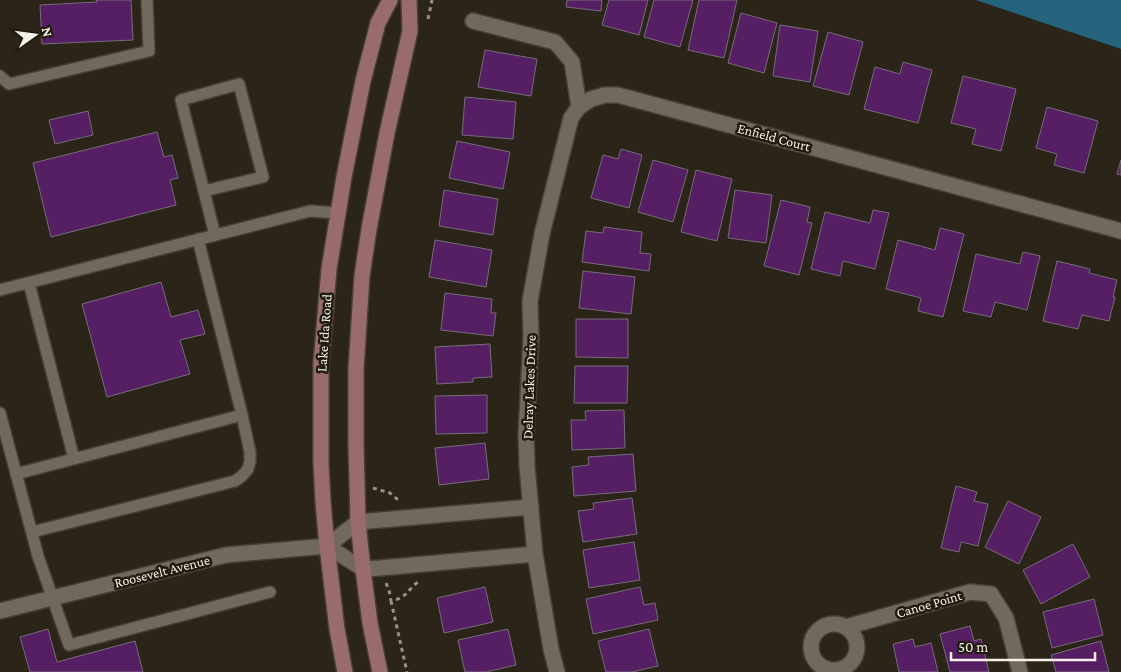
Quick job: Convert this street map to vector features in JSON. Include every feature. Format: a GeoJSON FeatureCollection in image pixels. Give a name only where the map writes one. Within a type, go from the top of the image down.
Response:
{"type":"FeatureCollection","features":[{"type":"Feature","properties":{"kind":"street","name":"Lake Ida Road"},"geometry":{"type":"LineString","coordinates":[[345,672],[327,546],[321,463],[320,364],[329,268],[344,177],[363,80],[378,22],[390,0]]}},
{"type":"Feature","properties":{"kind":"street"},"geometry":{"type":"LineString","coordinates":[[380,672],[370,622],[358,522],[356,369],[362,276],[376,187],[410,31],[410,0]]}},
{"type":"Feature","properties":{"kind":"street"},"geometry":{"type":"LineString","coordinates":[[473,21],[555,42],[572,62],[579,107]]}},
{"type":"Feature","properties":{"kind":"street","name":"Enfield Court"},"geometry":{"type":"LineString","coordinates":[[579,107],[591,99],[605,95],[618,95],[1121,231]]}},
{"type":"Feature","properties":{"kind":"street","name":"Delray Lakes Drive"},"geometry":{"type":"LineString","coordinates":[[557,672],[551,649],[535,554],[527,466],[526,435],[532,336],[530,301],[542,234],[558,168],[571,118],[579,107]]}},
{"type":"Feature","properties":{"kind":"street"},"geometry":{"type":"LineString","coordinates":[[531,507],[358,522],[327,546],[363,569],[535,554]]}},
{"type":"Feature","properties":{"kind":"street","name":"Roosevelt Avenue"},"geometry":{"type":"LineString","coordinates":[[0,611],[226,555],[327,546]]}},
{"type":"Feature","properties":{"kind":"street","name":"Canoe Point"},"geometry":{"type":"LineString","coordinates":[[846,627],[970,592],[991,594],[1006,618],[1020,672]]}},
{"type":"Feature","properties":{"kind":"lane"},"geometry":{"type":"LineString","coordinates":[[0,76],[9,84],[149,51],[147,0]]}},
{"type":"Feature","properties":{"kind":"lane"},"geometry":{"type":"LineString","coordinates":[[204,191],[263,177],[239,84],[181,100],[215,235]]}},
{"type":"Feature","properties":{"kind":"lane"},"geometry":{"type":"LineString","coordinates":[[0,290],[310,211],[338,213]]}},
{"type":"Feature","properties":{"kind":"lane"},"geometry":{"type":"LineString","coordinates":[[32,532],[235,480],[248,469],[250,452],[242,414],[198,239]]}},
{"type":"Feature","properties":{"kind":"lane"},"geometry":{"type":"LineString","coordinates":[[29,283],[74,459]]}},
{"type":"Feature","properties":{"kind":"lane"},"geometry":{"type":"LineString","coordinates":[[0,413],[38,556],[69,645],[270,592]]}},
{"type":"Feature","properties":{"kind":"lane"},"geometry":{"type":"LineString","coordinates":[[16,474],[242,414]]}},
{"type":"Feature","properties":{"kind":"path"},"geometry":{"type":"LineString","coordinates":[[426,27],[432,0]]}},
{"type":"Feature","properties":{"kind":"path"},"geometry":{"type":"LineString","coordinates":[[380,568],[389,590],[407,672]]}},
{"type":"Feature","properties":{"kind":"path"},"geometry":{"type":"LineString","coordinates":[[391,601],[399,600],[412,586],[421,580]]}},
{"type":"Feature","properties":{"kind":"water"},"geometry":{"type":"Polygon","coordinates":[[[976,0],[1121,0],[1121,49],[976,0]]]}},
{"type":"Feature","properties":{"kind":"building"},"geometry":{"type":"Polygon","coordinates":[[[96,0],[131,0],[133,40],[42,44],[40,5],[97,2],[96,0]]]}},
{"type":"Feature","properties":{"kind":"building"},"geometry":{"type":"Polygon","coordinates":[[[567,0],[602,0],[601,11],[566,7],[567,0]]]}},
{"type":"Feature","properties":{"kind":"building"},"geometry":{"type":"Polygon","coordinates":[[[609,0],[648,0],[639,35],[602,25],[609,0]]]}},
{"type":"Feature","properties":{"kind":"building"},"geometry":{"type":"Polygon","coordinates":[[[654,0],[693,0],[680,47],[644,37],[654,0]]]}},
{"type":"Feature","properties":{"kind":"building"},"geometry":{"type":"Polygon","coordinates":[[[699,0],[737,0],[724,58],[688,50],[699,0]]]}},
{"type":"Feature","properties":{"kind":"building"},"geometry":{"type":"Polygon","coordinates":[[[741,13],[777,23],[764,73],[728,63],[741,13]]]}},
{"type":"Feature","properties":{"kind":"building"},"geometry":{"type":"Polygon","coordinates":[[[780,25],[818,31],[810,82],[773,76],[780,25]]]}},
{"type":"Feature","properties":{"kind":"building"},"geometry":{"type":"Polygon","coordinates":[[[828,32],[863,42],[849,95],[813,86],[828,32]]]}},
{"type":"Feature","properties":{"kind":"building"},"geometry":{"type":"Polygon","coordinates":[[[485,50],[537,59],[531,96],[478,87],[485,50]]]}},
{"type":"Feature","properties":{"kind":"building"},"geometry":{"type":"Polygon","coordinates":[[[903,62],[932,70],[918,123],[864,109],[875,67],[900,74],[903,62]]]}},
{"type":"Feature","properties":{"kind":"building"},"geometry":{"type":"Polygon","coordinates":[[[963,76],[1016,89],[1001,151],[972,144],[976,129],[951,123],[963,76]]]}},
{"type":"Feature","properties":{"kind":"building"},"geometry":{"type":"Polygon","coordinates":[[[465,97],[516,102],[513,139],[462,135],[465,97]]]}},
{"type":"Feature","properties":{"kind":"building"},"geometry":{"type":"Polygon","coordinates":[[[1047,107],[1098,121],[1084,173],[1054,165],[1057,154],[1036,148],[1047,107]]]}},
{"type":"Feature","properties":{"kind":"building"},"geometry":{"type":"Polygon","coordinates":[[[88,111],[93,135],[55,144],[49,120],[88,111]]]}},
{"type":"Feature","properties":{"kind":"building"},"geometry":{"type":"Polygon","coordinates":[[[157,132],[164,157],[172,155],[178,178],[170,180],[176,205],[51,237],[33,163],[157,132]]]}},
{"type":"Feature","properties":{"kind":"building"},"geometry":{"type":"Polygon","coordinates":[[[457,141],[510,152],[503,189],[449,178],[457,141]]]}},
{"type":"Feature","properties":{"kind":"building"},"geometry":{"type":"Polygon","coordinates":[[[621,149],[642,155],[629,208],[591,198],[603,155],[618,159],[621,149]]]}},
{"type":"Feature","properties":{"kind":"building"},"geometry":{"type":"Polygon","coordinates":[[[653,160],[688,170],[673,222],[638,212],[653,160]]]}},
{"type":"Feature","properties":{"kind":"building"},"geometry":{"type":"Polygon","coordinates":[[[1121,160],[1121,175],[1117,174],[1121,160]]]}},
{"type":"Feature","properties":{"kind":"building"},"geometry":{"type":"Polygon","coordinates":[[[696,170],[732,179],[717,241],[681,232],[696,170]]]}},
{"type":"Feature","properties":{"kind":"building"},"geometry":{"type":"Polygon","coordinates":[[[444,190],[498,199],[493,235],[439,226],[444,190]]]}},
{"type":"Feature","properties":{"kind":"building"},"geometry":{"type":"Polygon","coordinates":[[[735,190],[772,195],[766,243],[728,238],[735,190]]]}},
{"type":"Feature","properties":{"kind":"building"},"geometry":{"type":"Polygon","coordinates":[[[781,200],[810,207],[807,222],[812,223],[799,275],[764,266],[781,200]]]}},
{"type":"Feature","properties":{"kind":"building"},"geometry":{"type":"Polygon","coordinates":[[[873,210],[889,213],[875,269],[843,261],[840,276],[811,269],[825,212],[870,223],[873,210]]]}},
{"type":"Feature","properties":{"kind":"building"},"geometry":{"type":"Polygon","coordinates":[[[604,227],[642,232],[640,253],[651,254],[649,271],[582,262],[586,231],[603,233],[604,227]]]}},
{"type":"Feature","properties":{"kind":"building"},"geometry":{"type":"Polygon","coordinates":[[[940,228],[964,234],[943,317],[918,311],[921,298],[886,289],[898,240],[935,250],[940,228]]]}},
{"type":"Feature","properties":{"kind":"building"},"geometry":{"type":"Polygon","coordinates":[[[435,240],[492,250],[486,287],[429,277],[435,240]]]}},
{"type":"Feature","properties":{"kind":"building"},"geometry":{"type":"Polygon","coordinates":[[[1023,252],[1040,256],[1027,310],[995,302],[991,317],[963,311],[976,254],[1020,264],[1023,252]]]}},
{"type":"Feature","properties":{"kind":"building"},"geometry":{"type":"Polygon","coordinates":[[[1057,261],[1090,269],[1089,273],[1117,280],[1109,321],[1082,315],[1078,329],[1043,321],[1057,261]]]}},
{"type":"Feature","properties":{"kind":"building"},"geometry":{"type":"Polygon","coordinates":[[[583,271],[635,277],[631,314],[579,308],[583,271]]]}},
{"type":"Feature","properties":{"kind":"building"},"geometry":{"type":"Polygon","coordinates":[[[161,282],[171,317],[198,310],[205,334],[180,340],[190,374],[107,397],[82,304],[161,282]]]}},
{"type":"Feature","properties":{"kind":"building"},"geometry":{"type":"Polygon","coordinates":[[[445,293],[492,299],[491,313],[496,313],[493,336],[441,330],[445,293]]]}},
{"type":"Feature","properties":{"kind":"building"},"geometry":{"type":"Polygon","coordinates":[[[576,319],[628,319],[628,358],[576,357],[576,319]]]}},
{"type":"Feature","properties":{"kind":"building"},"geometry":{"type":"Polygon","coordinates":[[[490,344],[492,377],[473,378],[473,382],[437,384],[435,347],[490,344]]]}},
{"type":"Feature","properties":{"kind":"building"},"geometry":{"type":"Polygon","coordinates":[[[575,366],[628,366],[627,403],[574,403],[575,366]]]}},
{"type":"Feature","properties":{"kind":"building"},"geometry":{"type":"Polygon","coordinates":[[[487,395],[487,433],[436,434],[435,396],[487,395]]]}},
{"type":"Feature","properties":{"kind":"building"},"geometry":{"type":"Polygon","coordinates":[[[624,410],[625,448],[572,450],[571,420],[586,420],[585,411],[624,410]]]}},
{"type":"Feature","properties":{"kind":"building"},"geometry":{"type":"Polygon","coordinates":[[[485,443],[489,479],[439,485],[435,448],[485,443]]]}},
{"type":"Feature","properties":{"kind":"building"},"geometry":{"type":"Polygon","coordinates":[[[633,454],[636,491],[574,496],[572,467],[589,465],[588,457],[633,454]]]}},
{"type":"Feature","properties":{"kind":"building"},"geometry":{"type":"Polygon","coordinates":[[[956,486],[977,492],[974,501],[988,504],[978,546],[961,542],[959,552],[941,548],[956,486]]]}},
{"type":"Feature","properties":{"kind":"building"},"geometry":{"type":"Polygon","coordinates":[[[632,498],[637,534],[583,542],[578,511],[594,509],[593,503],[632,498]]]}},
{"type":"Feature","properties":{"kind":"building"},"geometry":{"type":"Polygon","coordinates":[[[1008,501],[1041,517],[1019,564],[985,547],[1008,501]]]}},
{"type":"Feature","properties":{"kind":"building"},"geometry":{"type":"Polygon","coordinates":[[[634,542],[640,580],[589,588],[583,550],[634,542]]]}},
{"type":"Feature","properties":{"kind":"building"},"geometry":{"type":"Polygon","coordinates":[[[1073,544],[1090,577],[1041,604],[1023,570],[1073,544]]]}},
{"type":"Feature","properties":{"kind":"building"},"geometry":{"type":"Polygon","coordinates":[[[485,587],[493,622],[444,633],[437,598],[485,587]]]}},
{"type":"Feature","properties":{"kind":"building"},"geometry":{"type":"Polygon","coordinates":[[[640,587],[644,605],[655,603],[658,620],[593,634],[586,599],[640,587]]]}},
{"type":"Feature","properties":{"kind":"building"},"geometry":{"type":"Polygon","coordinates":[[[1094,599],[1103,635],[1052,648],[1043,612],[1094,599]]]}},
{"type":"Feature","properties":{"kind":"building"},"geometry":{"type":"Polygon","coordinates":[[[970,626],[974,641],[981,639],[989,672],[950,672],[940,634],[970,626]]]}},
{"type":"Feature","properties":{"kind":"building"},"geometry":{"type":"Polygon","coordinates":[[[48,629],[57,662],[135,641],[143,672],[30,672],[20,637],[48,629]]]}},
{"type":"Feature","properties":{"kind":"building"},"geometry":{"type":"Polygon","coordinates":[[[508,629],[516,665],[486,672],[465,672],[458,640],[508,629]]]}},
{"type":"Feature","properties":{"kind":"building"},"geometry":{"type":"Polygon","coordinates":[[[649,629],[658,666],[632,672],[606,672],[598,641],[649,629]]]}},
{"type":"Feature","properties":{"kind":"building"},"geometry":{"type":"Polygon","coordinates":[[[913,639],[915,647],[931,643],[938,672],[899,672],[893,644],[913,639]]]}},
{"type":"Feature","properties":{"kind":"building"},"geometry":{"type":"Polygon","coordinates":[[[1101,641],[1109,672],[1056,672],[1051,655],[1101,641]]]}}]}
